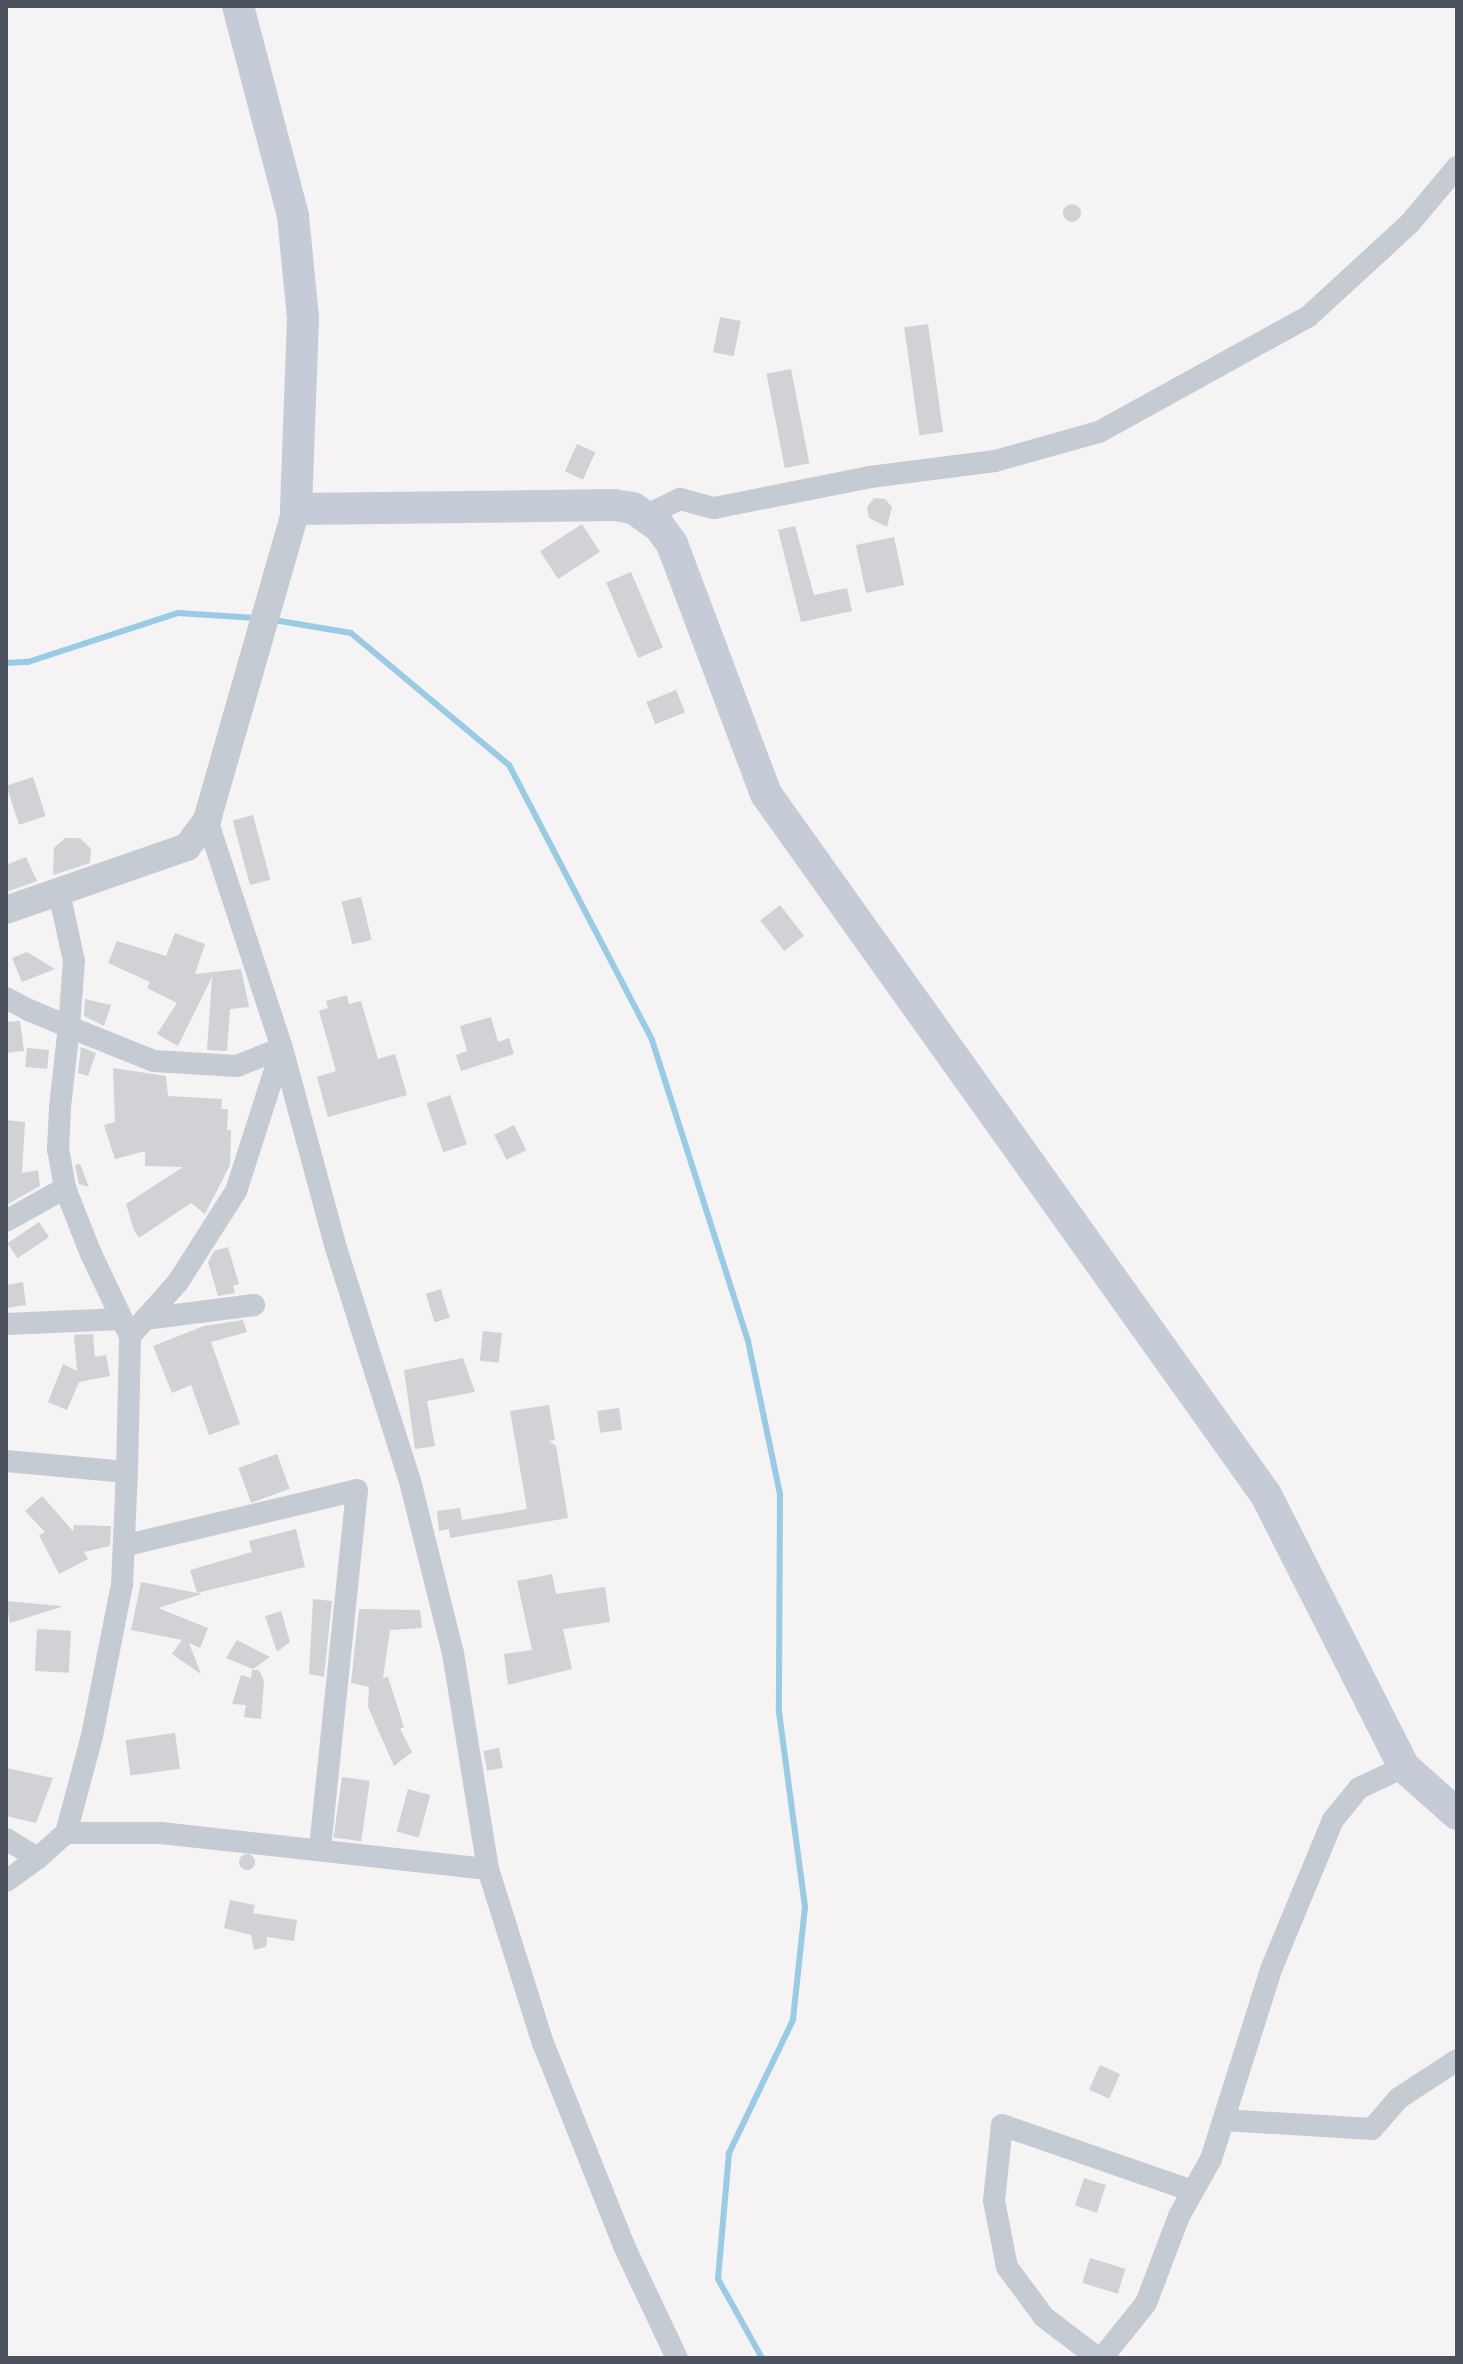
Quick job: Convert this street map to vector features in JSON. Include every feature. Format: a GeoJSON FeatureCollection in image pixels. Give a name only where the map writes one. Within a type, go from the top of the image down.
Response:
{"type":"FeatureCollection","features":[{"type":"Feature","properties":{"kind":"main road"},"geometry":{"type":"LineString","coordinates":[[238,6],[293,216],[303,318],[296,509],[585,504],[633,508],[647,515],[672,544],[766,794],[1266,1495],[1404,1767],[1457,1814]]}},
{"type":"Feature","properties":{"kind":"street"},"geometry":{"type":"LineString","coordinates":[[647,515],[658,505],[680,499],[714,508],[870,477],[995,461],[1099,432],[1309,316],[1410,223],[1457,167]]}},
{"type":"Feature","properties":{"kind":"street"},"geometry":{"type":"LineString","coordinates":[[6,910],[187,847],[207,820],[296,509]]}},
{"type":"Feature","properties":{"kind":"street"},"geometry":{"type":"LineString","coordinates":[[207,820],[282,1048],[336,1248],[411,1485],[449,1638],[488,1869],[543,2043],[624,2246],[677,2358]]}},
{"type":"Feature","properties":{"kind":"street"},"geometry":{"type":"LineString","coordinates":[[6,1881],[66,1833],[92,1736],[127,1545],[125,1328],[65,1188],[58,1150],[74,961],[59,893]]}},
{"type":"Feature","properties":{"kind":"street"},"geometry":{"type":"LineString","coordinates":[[6,998],[154,1061],[237,1066],[282,1048]]}},
{"type":"Feature","properties":{"kind":"street"},"geometry":{"type":"LineString","coordinates":[[145,1319],[178,1282],[236,1191],[282,1048]]}},
{"type":"Feature","properties":{"kind":"street"},"geometry":{"type":"LineString","coordinates":[[6,1221],[65,1188]]}},
{"type":"Feature","properties":{"kind":"street"},"geometry":{"type":"LineString","coordinates":[[6,1324],[125,1328],[145,1319],[254,1305]]}},
{"type":"Feature","properties":{"kind":"street"},"geometry":{"type":"LineString","coordinates":[[6,1461],[127,1472]]}},
{"type":"Feature","properties":{"kind":"street"},"geometry":{"type":"LineString","coordinates":[[127,1545],[357,1490],[320,1850]]}},
{"type":"Feature","properties":{"kind":"street"},"geometry":{"type":"LineString","coordinates":[[1193,2191],[1002,2125],[994,2201],[1007,2267],[1044,2317],[1100,2358],[1146,2303],[1224,2120],[1272,1967],[1333,1820],[1359,1788],[1404,1767]]}},
{"type":"Feature","properties":{"kind":"street"},"geometry":{"type":"LineString","coordinates":[[66,1833],[161,1833],[488,1869]]}},
{"type":"Feature","properties":{"kind":"street"},"geometry":{"type":"LineString","coordinates":[[6,1839],[38,1858]]}},
{"type":"Feature","properties":{"kind":"street"},"geometry":{"type":"LineString","coordinates":[[1224,2120],[1372,2129],[1399,2098],[1457,2060]]}},
{"type":"Feature","properties":{"kind":"building"},"geometry":{"type":"Polygon","coordinates":[[[1068,204],[1076,204],[1081,213],[1079,220],[1068,222],[1063,217],[1063,209],[1068,204]]]}},
{"type":"Feature","properties":{"kind":"building"},"geometry":{"type":"Polygon","coordinates":[[[720,317],[741,321],[734,356],[713,352],[720,317]]]}},
{"type":"Feature","properties":{"kind":"building"},"geometry":{"type":"Polygon","coordinates":[[[928,324],[943,432],[919,435],[904,327],[928,324]]]}},
{"type":"Feature","properties":{"kind":"building"},"geometry":{"type":"Polygon","coordinates":[[[791,369],[809,463],[785,468],[766,374],[791,369]]]}},
{"type":"Feature","properties":{"kind":"building"},"geometry":{"type":"Polygon","coordinates":[[[577,444],[595,452],[583,480],[565,471],[577,444]]]}},
{"type":"Feature","properties":{"kind":"building"},"geometry":{"type":"Polygon","coordinates":[[[874,498],[885,499],[892,507],[887,527],[869,518],[867,507],[874,498]]]}},
{"type":"Feature","properties":{"kind":"building"},"geometry":{"type":"Polygon","coordinates":[[[582,524],[600,552],[558,579],[540,551],[582,524]]]}},
{"type":"Feature","properties":{"kind":"building"},"geometry":{"type":"Polygon","coordinates":[[[795,526],[814,595],[847,588],[852,611],[801,622],[778,530],[795,526]]]}},
{"type":"Feature","properties":{"kind":"building"},"geometry":{"type":"Polygon","coordinates":[[[894,537],[904,585],[866,593],[856,545],[894,537]]]}},
{"type":"Feature","properties":{"kind":"building"},"geometry":{"type":"Polygon","coordinates":[[[631,572],[663,647],[638,658],[606,583],[631,572]]]}},
{"type":"Feature","properties":{"kind":"building"},"geometry":{"type":"Polygon","coordinates":[[[676,690],[685,712],[655,724],[646,702],[676,690]]]}},
{"type":"Feature","properties":{"kind":"building"},"geometry":{"type":"Polygon","coordinates":[[[33,777],[46,816],[19,825],[6,786],[33,777]]]}},
{"type":"Feature","properties":{"kind":"building"},"geometry":{"type":"Polygon","coordinates":[[[253,815],[270,880],[250,885],[233,820],[253,815]]]}},
{"type":"Feature","properties":{"kind":"building"},"geometry":{"type":"Polygon","coordinates":[[[65,838],[80,838],[91,849],[90,863],[53,875],[54,848],[65,838]]]}},
{"type":"Feature","properties":{"kind":"building"},"geometry":{"type":"Polygon","coordinates":[[[26,857],[37,881],[6,892],[6,865],[26,857]]]}},
{"type":"Feature","properties":{"kind":"building"},"geometry":{"type":"Polygon","coordinates":[[[361,897],[372,940],[352,945],[342,902],[361,897]]]}},
{"type":"Feature","properties":{"kind":"building"},"geometry":{"type":"Polygon","coordinates":[[[780,905],[804,936],[784,951],[760,920],[780,905]]]}},
{"type":"Feature","properties":{"kind":"building"},"geometry":{"type":"Polygon","coordinates":[[[175,933],[205,944],[195,974],[241,969],[249,1007],[230,1009],[227,1051],[207,1050],[212,977],[178,1046],[157,1034],[177,1003],[147,988],[150,982],[108,963],[117,941],[166,956],[175,933]]]}},
{"type":"Feature","properties":{"kind":"building"},"geometry":{"type":"Polygon","coordinates":[[[27,952],[55,969],[22,982],[12,958],[27,952]]]}},
{"type":"Feature","properties":{"kind":"building"},"geometry":{"type":"Polygon","coordinates":[[[347,995],[349,1004],[361,1001],[378,1059],[395,1054],[407,1095],[328,1117],[317,1077],[336,1071],[319,1011],[328,1008],[326,1001],[347,995]]]}},
{"type":"Feature","properties":{"kind":"building"},"geometry":{"type":"Polygon","coordinates":[[[85,999],[111,1005],[104,1026],[84,1016],[85,999]]]}},
{"type":"Feature","properties":{"kind":"building"},"geometry":{"type":"Polygon","coordinates":[[[491,1017],[498,1042],[509,1038],[514,1054],[461,1071],[456,1055],[467,1051],[460,1026],[491,1017]]]}},
{"type":"Feature","properties":{"kind":"building"},"geometry":{"type":"Polygon","coordinates":[[[20,1021],[24,1051],[6,1053],[6,1022],[20,1021]]]}},
{"type":"Feature","properties":{"kind":"building"},"geometry":{"type":"Polygon","coordinates":[[[81,1047],[96,1053],[88,1076],[78,1073],[81,1047]]]}},
{"type":"Feature","properties":{"kind":"building"},"geometry":{"type":"Polygon","coordinates":[[[27,1048],[49,1050],[47,1069],[25,1067],[27,1048]]]}},
{"type":"Feature","properties":{"kind":"building"},"geometry":{"type":"Polygon","coordinates":[[[113,1068],[166,1076],[168,1096],[222,1099],[221,1109],[228,1109],[227,1130],[231,1130],[230,1165],[205,1214],[191,1203],[139,1238],[126,1204],[183,1167],[145,1166],[145,1151],[115,1159],[104,1125],[115,1122],[113,1068]]]}},
{"type":"Feature","properties":{"kind":"building"},"geometry":{"type":"Polygon","coordinates":[[[450,1095],[467,1144],[443,1152],[426,1103],[450,1095]]]}},
{"type":"Feature","properties":{"kind":"building"},"geometry":{"type":"Polygon","coordinates":[[[6,1120],[25,1122],[22,1173],[38,1170],[40,1186],[6,1205],[6,1120]]]}},
{"type":"Feature","properties":{"kind":"building"},"geometry":{"type":"Polygon","coordinates":[[[514,1125],[526,1150],[507,1160],[494,1135],[514,1125]]]}},
{"type":"Feature","properties":{"kind":"building"},"geometry":{"type":"Polygon","coordinates":[[[80,1164],[89,1187],[79,1184],[75,1165],[80,1164]]]}},
{"type":"Feature","properties":{"kind":"building"},"geometry":{"type":"Polygon","coordinates":[[[39,1222],[49,1237],[18,1258],[7,1243],[39,1222]]]}},
{"type":"Feature","properties":{"kind":"building"},"geometry":{"type":"Polygon","coordinates":[[[228,1247],[239,1284],[233,1286],[235,1293],[218,1296],[208,1262],[214,1251],[228,1247]]]}},
{"type":"Feature","properties":{"kind":"building"},"geometry":{"type":"Polygon","coordinates":[[[23,1282],[26,1305],[6,1308],[6,1285],[23,1282]]]}},
{"type":"Feature","properties":{"kind":"building"},"geometry":{"type":"Polygon","coordinates":[[[441,1289],[450,1318],[434,1322],[426,1294],[441,1289]]]}},
{"type":"Feature","properties":{"kind":"building"},"geometry":{"type":"Polygon","coordinates":[[[243,1320],[247,1332],[211,1342],[240,1424],[209,1435],[191,1385],[172,1393],[153,1346],[204,1326],[243,1320]]]}},
{"type":"Feature","properties":{"kind":"building"},"geometry":{"type":"Polygon","coordinates":[[[483,1331],[502,1333],[499,1363],[480,1361],[483,1331]]]}},
{"type":"Feature","properties":{"kind":"building"},"geometry":{"type":"Polygon","coordinates":[[[93,1334],[95,1357],[106,1355],[110,1376],[79,1382],[67,1410],[48,1402],[63,1364],[77,1371],[74,1335],[93,1334]]]}},
{"type":"Feature","properties":{"kind":"building"},"geometry":{"type":"Polygon","coordinates":[[[463,1358],[475,1392],[427,1401],[435,1446],[415,1449],[404,1370],[463,1358]]]}},
{"type":"Feature","properties":{"kind":"building"},"geometry":{"type":"Polygon","coordinates":[[[549,1405],[555,1440],[549,1441],[556,1446],[568,1518],[450,1538],[449,1529],[439,1531],[437,1511],[460,1508],[462,1520],[527,1509],[510,1411],[549,1405]]]}},
{"type":"Feature","properties":{"kind":"building"},"geometry":{"type":"Polygon","coordinates":[[[619,1408],[622,1430],[600,1433],[597,1411],[619,1408]]]}},
{"type":"Feature","properties":{"kind":"building"},"geometry":{"type":"Polygon","coordinates":[[[277,1454],[290,1489],[251,1503],[238,1468],[277,1454]]]}},
{"type":"Feature","properties":{"kind":"building"},"geometry":{"type":"Polygon","coordinates":[[[42,1496],[73,1531],[74,1525],[111,1526],[110,1546],[84,1552],[88,1559],[59,1574],[39,1535],[45,1532],[25,1511],[42,1496]]]}},
{"type":"Feature","properties":{"kind":"building"},"geometry":{"type":"Polygon","coordinates":[[[296,1529],[305,1567],[197,1593],[190,1570],[252,1552],[249,1541],[296,1529]]]}},
{"type":"Feature","properties":{"kind":"building"},"geometry":{"type":"Polygon","coordinates":[[[552,1574],[556,1594],[605,1587],[610,1622],[563,1629],[572,1669],[508,1685],[504,1654],[532,1650],[517,1581],[552,1574]]]}},
{"type":"Feature","properties":{"kind":"building"},"geometry":{"type":"Polygon","coordinates":[[[141,1582],[202,1594],[158,1608],[208,1628],[200,1648],[189,1643],[201,1674],[172,1654],[182,1640],[131,1630],[141,1582]]]}},
{"type":"Feature","properties":{"kind":"building"},"geometry":{"type":"Polygon","coordinates":[[[313,1599],[332,1601],[324,1677],[309,1674],[313,1599]]]}},
{"type":"Feature","properties":{"kind":"building"},"geometry":{"type":"Polygon","coordinates":[[[6,1601],[61,1606],[61,1607],[10,1623],[6,1601]]]}},
{"type":"Feature","properties":{"kind":"building"},"geometry":{"type":"Polygon","coordinates":[[[359,1609],[420,1610],[422,1628],[390,1630],[383,1678],[388,1677],[404,1727],[400,1729],[412,1752],[394,1766],[368,1707],[369,1687],[351,1683],[359,1609]]]}},
{"type":"Feature","properties":{"kind":"building"},"geometry":{"type":"Polygon","coordinates":[[[281,1611],[290,1642],[277,1652],[265,1616],[281,1611]]]}},
{"type":"Feature","properties":{"kind":"building"},"geometry":{"type":"Polygon","coordinates":[[[37,1629],[71,1631],[69,1673],[35,1671],[37,1629]]]}},
{"type":"Feature","properties":{"kind":"building"},"geometry":{"type":"Polygon","coordinates":[[[237,1640],[270,1657],[253,1669],[226,1658],[237,1640]]]}},
{"type":"Feature","properties":{"kind":"building"},"geometry":{"type":"Polygon","coordinates":[[[252,1670],[259,1670],[264,1681],[261,1719],[244,1717],[246,1705],[232,1704],[241,1675],[251,1678],[252,1670]]]}},
{"type":"Feature","properties":{"kind":"building"},"geometry":{"type":"Polygon","coordinates":[[[175,1733],[180,1769],[130,1776],[125,1740],[175,1733]]]}},
{"type":"Feature","properties":{"kind":"building"},"geometry":{"type":"Polygon","coordinates":[[[499,1748],[503,1768],[487,1771],[483,1751],[499,1748]]]}},
{"type":"Feature","properties":{"kind":"building"},"geometry":{"type":"Polygon","coordinates":[[[6,1768],[53,1778],[36,1823],[6,1816],[6,1768]]]}},
{"type":"Feature","properties":{"kind":"building"},"geometry":{"type":"Polygon","coordinates":[[[342,1777],[370,1781],[361,1841],[334,1837],[342,1777]]]}},
{"type":"Feature","properties":{"kind":"building"},"geometry":{"type":"Polygon","coordinates":[[[408,1789],[430,1795],[419,1837],[397,1832],[408,1789]]]}},
{"type":"Feature","properties":{"kind":"building"},"geometry":{"type":"Polygon","coordinates":[[[247,1854],[255,1862],[247,1870],[239,1862],[247,1854]]]}},
{"type":"Feature","properties":{"kind":"building"},"geometry":{"type":"Polygon","coordinates":[[[230,1900],[255,1905],[253,1913],[297,1920],[294,1941],[267,1937],[266,1947],[254,1950],[251,1935],[224,1928],[230,1900]]]}},
{"type":"Feature","properties":{"kind":"building"},"geometry":{"type":"Polygon","coordinates":[[[1100,2065],[1120,2074],[1109,2099],[1089,2090],[1100,2065]]]}},
{"type":"Feature","properties":{"kind":"building"},"geometry":{"type":"Polygon","coordinates":[[[1084,2178],[1106,2185],[1097,2213],[1075,2206],[1084,2178]]]}},
{"type":"Feature","properties":{"kind":"building"},"geometry":{"type":"Polygon","coordinates":[[[1090,2258],[1125,2269],[1118,2294],[1082,2283],[1090,2258]]]}},
{"type":"Feature","properties":{"kind":"waterway"},"geometry":{"type":"LineString","coordinates":[[6,663],[28,662],[178,613],[258,618]]}},
{"type":"Feature","properties":{"kind":"waterway"},"geometry":{"type":"LineString","coordinates":[[274,620],[351,633],[509,765],[652,1040],[748,1341],[780,1494],[779,1712],[805,1907],[793,2020],[729,2153],[718,2279],[762,2358]]}}]}
